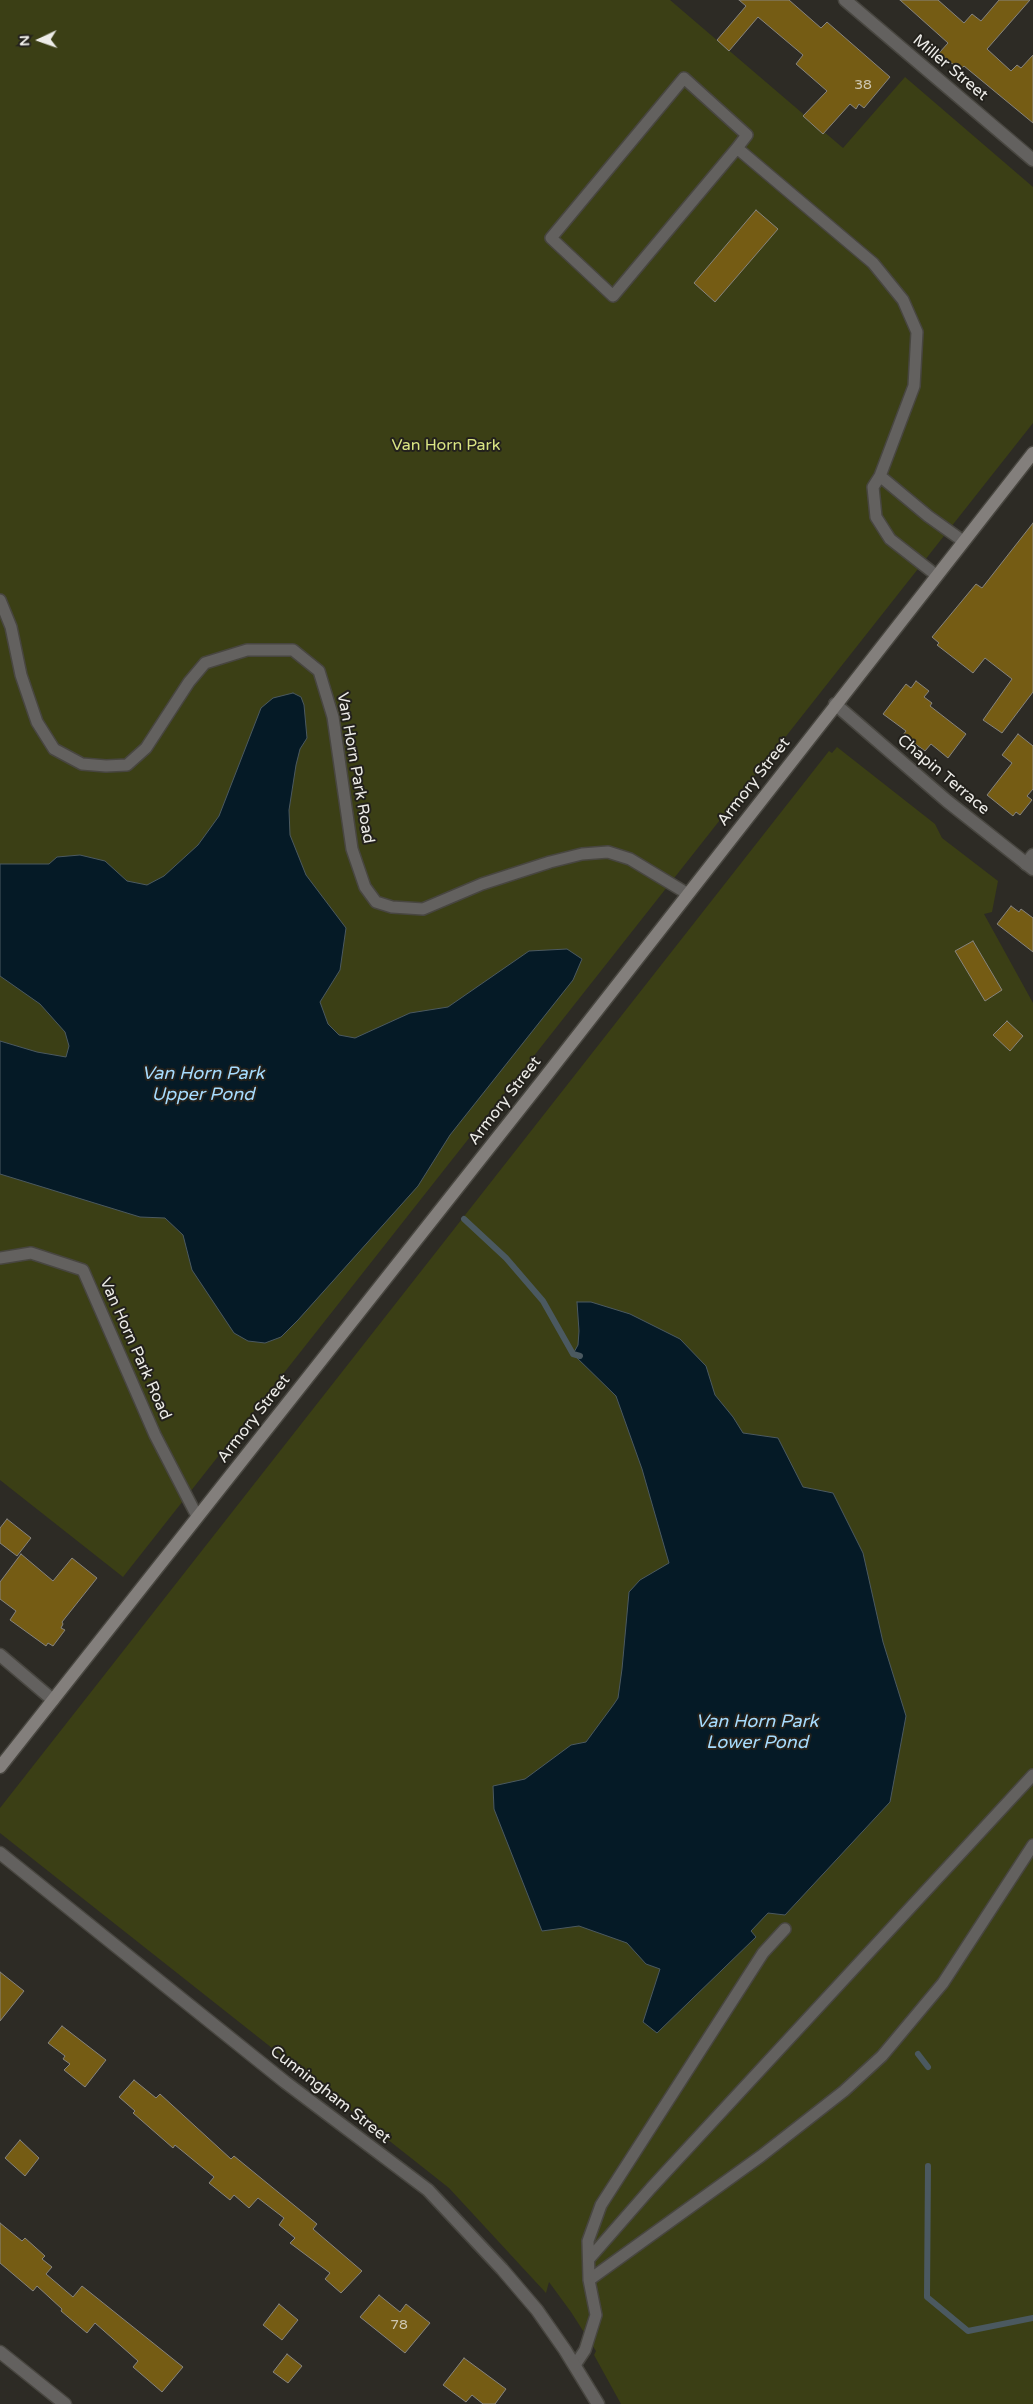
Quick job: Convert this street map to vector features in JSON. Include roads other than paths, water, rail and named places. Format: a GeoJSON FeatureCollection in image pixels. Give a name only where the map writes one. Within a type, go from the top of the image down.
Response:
{"type":"FeatureCollection","features":[{"type":"Feature","properties":{"kind":"main road","name":"Armory Street"},"geometry":{"type":"LineString","coordinates":[[0,1766],[688,894],[1033,453]]}},
{"type":"Feature","properties":{"kind":"street","name":"Miller Street"},"geometry":{"type":"LineString","coordinates":[[845,0],[1033,160]]}},
{"type":"Feature","properties":{"kind":"street","name":"Chapin Terrace"},"geometry":{"type":"LineString","coordinates":[[835,704],[947,801],[1031,862]]}},
{"type":"Feature","properties":{"kind":"street"},"geometry":{"type":"LineString","coordinates":[[0,1655],[53,1700]]}},
{"type":"Feature","properties":{"kind":"street","name":"Cunningham Street"},"geometry":{"type":"LineString","coordinates":[[0,1853],[286,2082],[428,2190],[502,2269],[537,2310],[575,2365],[598,2404]]}},
{"type":"Feature","properties":{"kind":"street"},"geometry":{"type":"LineString","coordinates":[[0,2352],[65,2404]]}},
{"type":"Feature","properties":{"kind":"lane"},"geometry":{"type":"LineString","coordinates":[[684,78],[747,135],[737,148],[613,296],[551,238],[684,78]]}},
{"type":"Feature","properties":{"kind":"lane"},"geometry":{"type":"LineString","coordinates":[[737,148],[873,263],[903,300],[917,332],[914,386],[880,476],[872,488],[876,517],[890,539],[936,575]]}},
{"type":"Feature","properties":{"kind":"lane"},"geometry":{"type":"LineString","coordinates":[[880,476],[928,516],[963,541]]}},
{"type":"Feature","properties":{"kind":"lane","name":"Van Horn Park Road"},"geometry":{"type":"LineString","coordinates":[[0,600],[11,627],[21,675],[37,722],[54,749],[82,764],[127,765],[146,748],[188,682],[205,663],[247,650],[293,650],[319,671],[333,717],[352,849],[365,887],[376,902],[392,907],[423,909],[482,884],[550,862],[582,854],[608,852],[630,859],[688,894]]}},
{"type":"Feature","properties":{"kind":"lane","name":"Van Horn Park Road"},"geometry":{"type":"LineString","coordinates":[[0,1258],[31,1253],[83,1270],[155,1435],[198,1516]]}},
{"type":"Feature","properties":{"kind":"lane"},"geometry":{"type":"LineString","coordinates":[[589,2259],[658,2181],[1033,1775]]}},
{"type":"Feature","properties":{"kind":"lane"},"geometry":{"type":"LineString","coordinates":[[589,2280],[761,2156],[844,2091],[882,2056],[943,1983],[1033,1845]]}},
{"type":"Feature","properties":{"kind":"lane"},"geometry":{"type":"LineString","coordinates":[[575,2365],[585,2350],[596,2315],[589,2280],[588,2241],[601,2205],[763,1952],[785,1929]]}},
{"type":"Feature","properties":{"kind":"water","name":"Van Horn Park Upper Pond"},"geometry":{"type":"Polygon","coordinates":[[[293,693],[301,697],[304,705],[307,738],[300,749],[296,765],[289,810],[290,835],[306,875],[346,928],[340,970],[320,1002],[328,1024],[339,1035],[355,1038],[410,1013],[448,1007],[529,951],[567,949],[582,959],[573,980],[450,1135],[418,1186],[298,1320],[281,1337],[265,1343],[248,1341],[234,1333],[192,1270],[183,1235],[165,1218],[140,1217],[0,1174],[0,1041],[37,1052],[66,1057],[69,1046],[65,1032],[40,1004],[0,976],[0,864],[49,864],[57,857],[80,855],[105,861],[127,881],[147,885],[164,876],[198,845],[219,816],[261,708],[273,698],[293,693]]]}},
{"type":"Feature","properties":{"kind":"water","name":"Van Horn Park Lower Pond"},"geometry":{"type":"Polygon","coordinates":[[[577,1302],[591,1302],[630,1314],[680,1339],[706,1366],[715,1395],[743,1433],[778,1438],[803,1487],[833,1493],[863,1553],[883,1642],[906,1716],[890,1802],[785,1915],[768,1913],[751,1931],[756,1937],[657,2033],[643,2022],[660,1969],[646,1964],[627,1943],[579,1926],[542,1931],[494,1809],[493,1786],[525,1779],[571,1745],[586,1742],[614,1704],[618,1698],[622,1669],[629,1592],[640,1580],[669,1563],[642,1469],[616,1396],[573,1354],[578,1345],[577,1302]]]}},
{"type":"Feature","properties":{"kind":"waterway"},"geometry":{"type":"LineString","coordinates":[[464,1219],[506,1258],[543,1301],[573,1354],[580,1356]]}},
{"type":"Feature","properties":{"kind":"waterway"},"geometry":{"type":"LineString","coordinates":[[918,2054],[928,2067]]}},
{"type":"Feature","properties":{"kind":"waterway"},"geometry":{"type":"LineString","coordinates":[[928,2166],[927,2297],[968,2331],[1033,2318]]}},
{"type":"Feature","properties":{"kind":"park label","name":"Van Horn Park"},"geometry":{"type":"Point","coordinates":[446,446]}}]}
